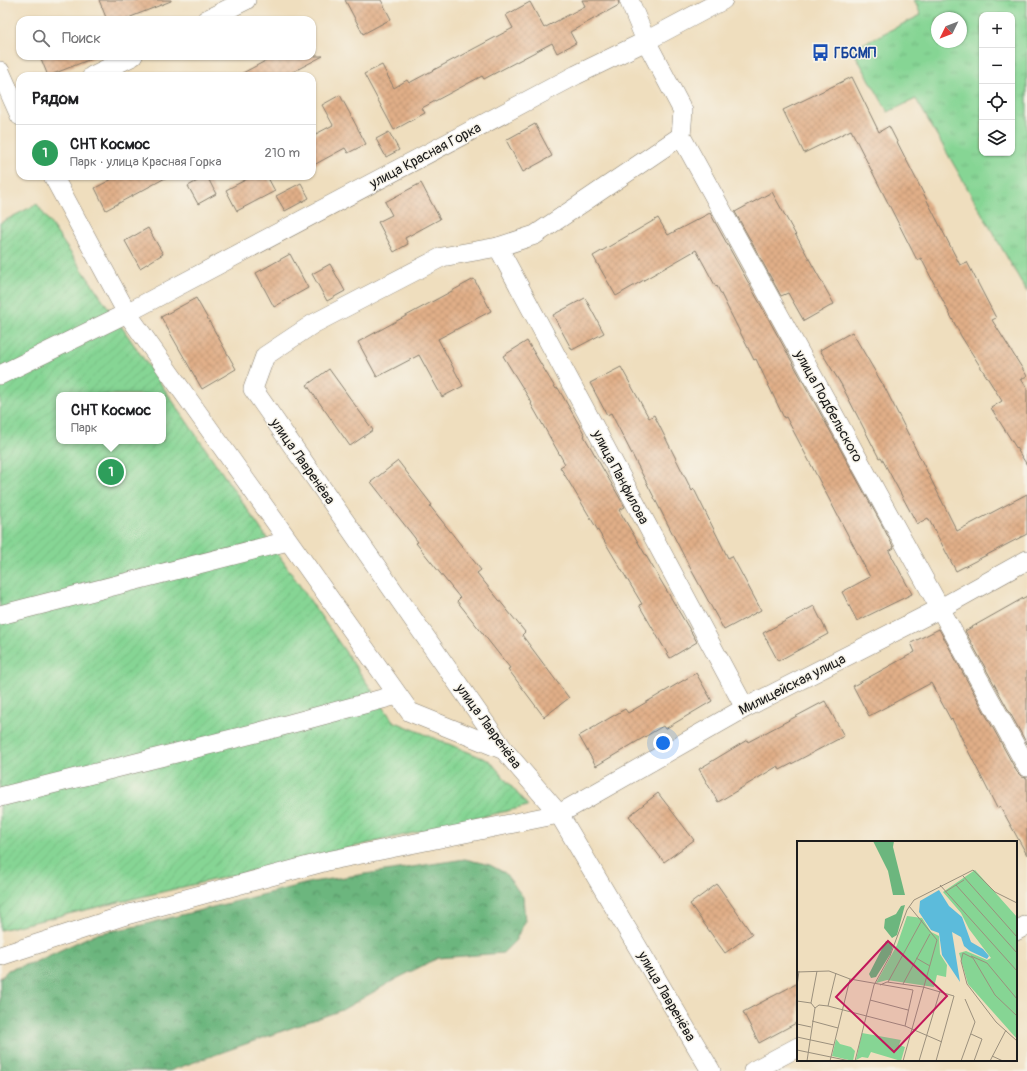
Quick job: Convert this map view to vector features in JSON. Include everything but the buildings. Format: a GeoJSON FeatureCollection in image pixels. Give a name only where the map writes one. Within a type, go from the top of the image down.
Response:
{"type":"FeatureCollection","features":[{"type":"Feature","properties":{"kind":"street"},"geometry":{"type":"LineString","coordinates":[[214,16],[246,0]]}},
{"type":"Feature","properties":{"kind":"street"},"geometry":{"type":"LineString","coordinates":[[498,247],[535,235],[681,136],[683,111],[646,41],[629,0]]}},
{"type":"Feature","properties":{"kind":"street","name":"улица Красная Горка"},"geometry":{"type":"LineString","coordinates":[[0,375],[127,313],[576,75],[646,41],[723,0]]}},
{"type":"Feature","properties":{"kind":"street"},"geometry":{"type":"LineString","coordinates":[[100,72],[125,60]]}},
{"type":"Feature","properties":{"kind":"street"},"geometry":{"type":"LineString","coordinates":[[0,72],[16,107]]}},
{"type":"Feature","properties":{"kind":"street","name":"улица Подбельского"},"geometry":{"type":"LineString","coordinates":[[681,136],[1027,767]]}},
{"type":"Feature","properties":{"kind":"street"},"geometry":{"type":"LineString","coordinates":[[55,180],[127,313],[410,712],[504,750]]}},
{"type":"Feature","properties":{"kind":"street","name":"улица Лавренёва"},"geometry":{"type":"LineString","coordinates":[[498,247],[442,257],[313,324],[265,356],[253,389],[504,750],[560,814],[711,1071]]}},
{"type":"Feature","properties":{"kind":"street","name":"улица Панфилова"},"geometry":{"type":"LineString","coordinates":[[498,247],[744,708]]}},
{"type":"Feature","properties":{"kind":"street"},"geometry":{"type":"LineString","coordinates":[[0,615],[288,541]]}},
{"type":"Feature","properties":{"kind":"street","name":"Милицейская улица"},"geometry":{"type":"LineString","coordinates":[[0,956],[126,915],[327,861],[560,814],[744,708],[940,608],[1027,560]]}},
{"type":"Feature","properties":{"kind":"street"},"geometry":{"type":"LineString","coordinates":[[0,797],[256,733],[397,694]]}},
{"type":"Feature","properties":{"kind":"street"},"geometry":{"type":"LineString","coordinates":[[1017,930],[1027,925]]}},
{"type":"Feature","properties":{"kind":"street"},"geometry":{"type":"LineString","coordinates":[[753,1071],[797,1048]]}},
{"type":"Feature","properties":{"kind":"green space"},"geometry":{"type":"Polygon","coordinates":[[[914,0],[1027,0],[1027,292],[916,99],[888,112],[852,49],[921,15],[914,0]]]}},
{"type":"Feature","properties":{"kind":"green space"},"geometry":{"type":"Polygon","coordinates":[[[37,204],[393,721],[490,761],[528,806],[0,930],[0,223],[37,204]]]}},
{"type":"Feature","properties":{"kind":"green space"},"geometry":{"type":"Polygon","coordinates":[[[465,859],[490,865],[505,873],[523,897],[525,921],[515,941],[503,953],[438,958],[398,978],[342,1010],[169,1071],[0,1071],[0,978],[8,970],[35,962],[95,934],[138,926],[312,882],[465,859]]]}},
{"type":"Feature","properties":{"kind":"place","name":"ГБСМП"},"geometry":{"type":"Point","coordinates":[821,53]}},
{"type":"Feature","properties":{"kind":"place","name":"СНТ Космос"},"geometry":{"type":"Point","coordinates":[111,472]}}]}
